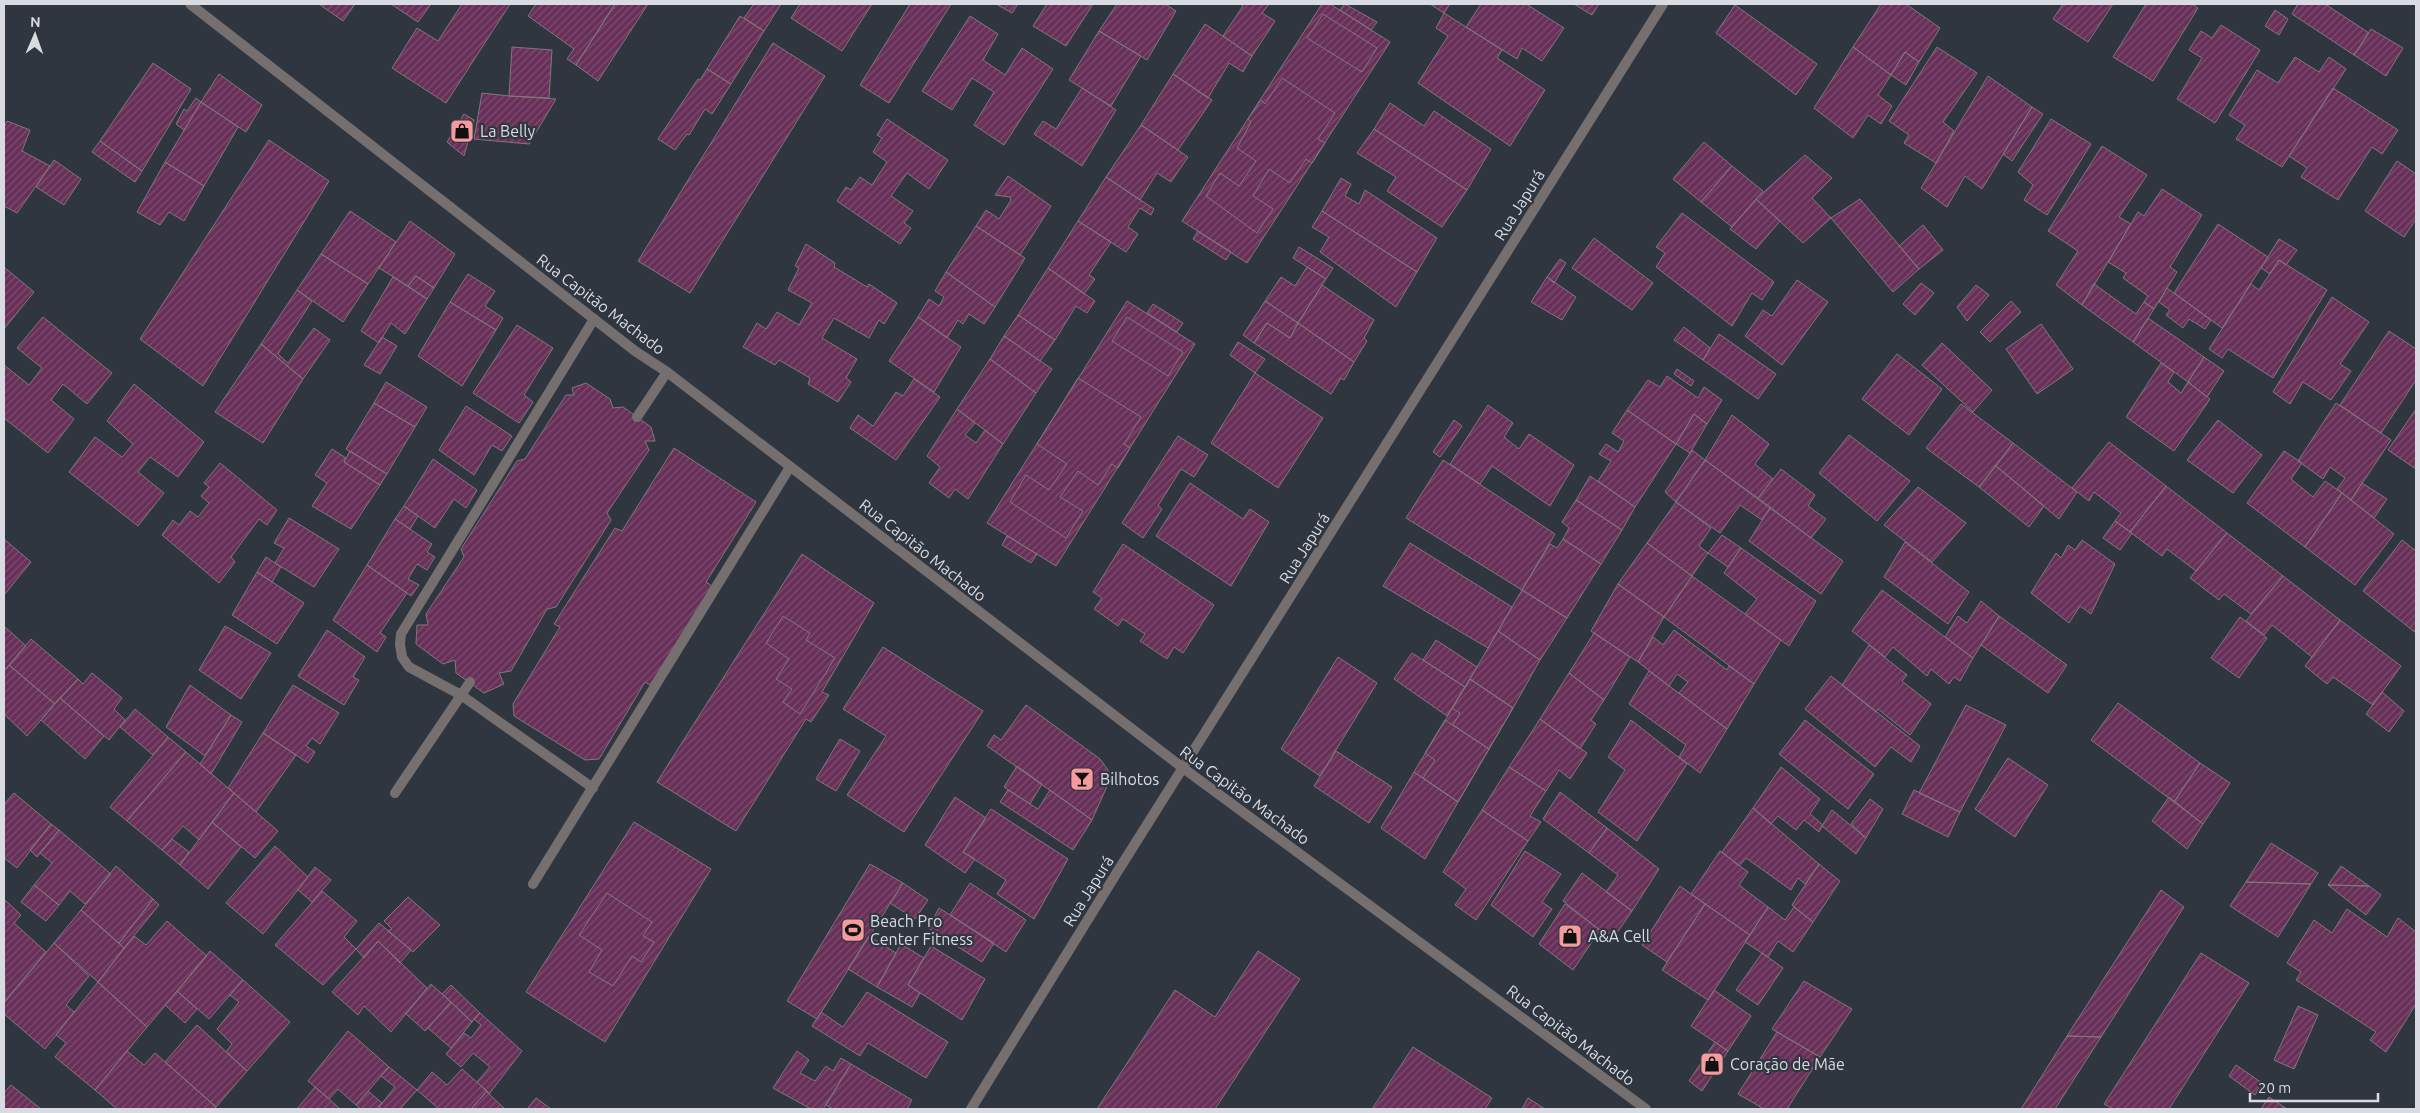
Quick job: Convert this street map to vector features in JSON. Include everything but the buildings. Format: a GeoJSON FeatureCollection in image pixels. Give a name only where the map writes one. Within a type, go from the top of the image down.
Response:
{"type":"FeatureCollection","features":[{"type":"Feature","properties":{"kind":"street","name":"Rua Capitão Machado"},"geometry":{"type":"LineString","coordinates":[[190,4],[635,351],[667,372],[1183,768],[1646,1109]]}},
{"type":"Feature","properties":{"kind":"street","name":"Rua Japurá"},"geometry":{"type":"LineString","coordinates":[[971,1109],[1663,4]]}},
{"type":"Feature","properties":{"kind":"street"},"geometry":{"type":"LineString","coordinates":[[593,788],[461,695],[409,667],[401,651],[401,634],[594,319]]}},
{"type":"Feature","properties":{"kind":"street"},"geometry":{"type":"LineString","coordinates":[[637,417],[667,372]]}},
{"type":"Feature","properties":{"kind":"street"},"geometry":{"type":"LineString","coordinates":[[533,884],[790,466]]}},
{"type":"Feature","properties":{"kind":"street"},"geometry":{"type":"LineString","coordinates":[[395,793],[470,682]]}},
{"type":"Feature","properties":{"kind":"place","name":"La Belly"},"geometry":{"type":"Point","coordinates":[462,131]}},
{"type":"Feature","properties":{"kind":"place","name":"Bilhotos"},"geometry":{"type":"Point","coordinates":[1082,779]}},
{"type":"Feature","properties":{"kind":"place","name":"Beach Pro Center Fitness"},"geometry":{"type":"Point","coordinates":[853,930]}},
{"type":"Feature","properties":{"kind":"place","name":"A&A Cell"},"geometry":{"type":"Point","coordinates":[1570,936]}},
{"type":"Feature","properties":{"kind":"place","name":"Coração de Mãe"},"geometry":{"type":"Point","coordinates":[1712,1064]}}]}
